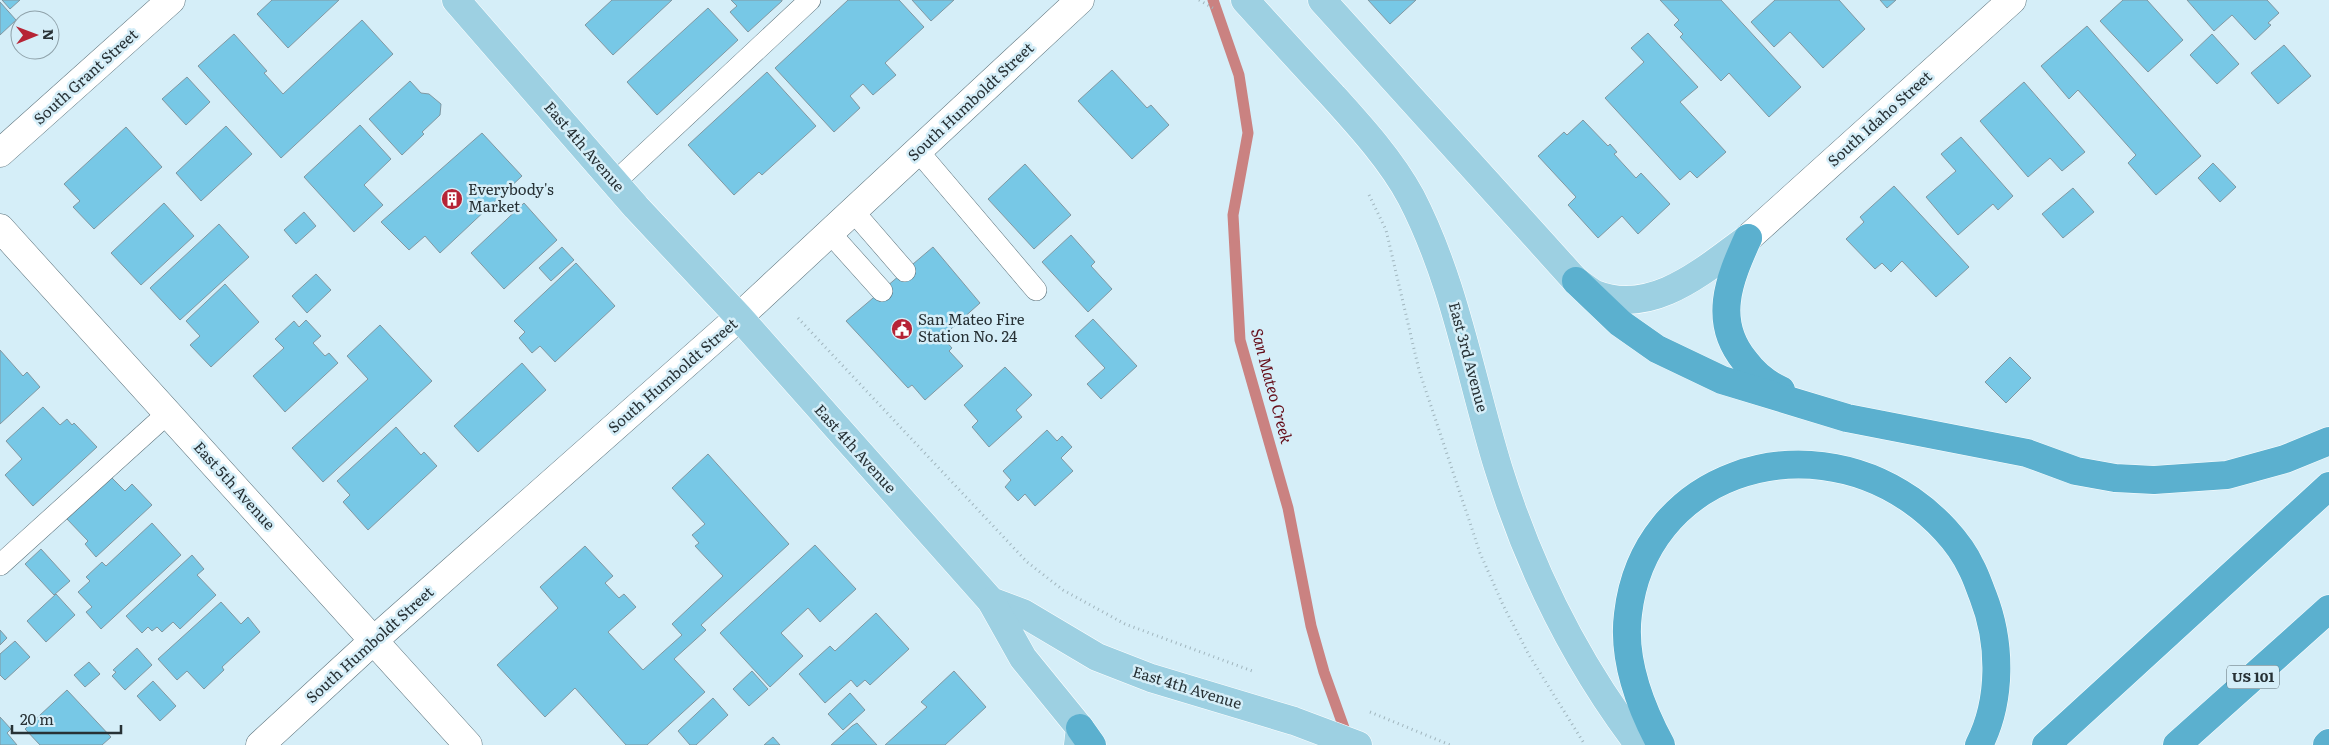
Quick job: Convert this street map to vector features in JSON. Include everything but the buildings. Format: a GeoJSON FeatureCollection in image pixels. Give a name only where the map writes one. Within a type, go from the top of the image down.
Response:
{"type":"FeatureCollection","features":[{"type":"Feature","properties":{"kind":"highway"},"geometry":{"type":"LineString","coordinates":[[1748,238],[1732,273],[1727,300],[1726,327],[1736,350],[1752,370],[1775,387],[1847,418]]}},
{"type":"Feature","properties":{"kind":"highway"},"geometry":{"type":"LineString","coordinates":[[1576,281],[1620,323],[1657,350],[1722,380],[1847,418],[2027,453],[2076,471],[2115,478],[2154,480],[2226,475],[2285,459],[2329,441]]}},
{"type":"Feature","properties":{"kind":"highway"},"geometry":{"type":"LineString","coordinates":[[1662,745],[1648,722],[1635,687],[1628,650],[1627,615],[1634,579],[1650,545],[1672,516],[1699,494],[1734,476],[1766,467],[1800,464],[1832,466],[1864,474],[1895,489],[1923,508],[1949,535],[1971,565],[1985,601],[1994,635],[1997,670],[1993,704],[1979,745]]}},
{"type":"Feature","properties":{"kind":"highway"},"geometry":{"type":"LineString","coordinates":[[2046,745],[2329,486]]}},
{"type":"Feature","properties":{"kind":"highway","name":"US 101"},"geometry":{"type":"LineString","coordinates":[[2177,745],[2329,608]]}},
{"type":"Feature","properties":{"kind":"main road","name":"East 4th Avenue"},"geometry":{"type":"LineString","coordinates":[[456,0],[615,182],[739,317],[990,601],[1023,613],[1097,657],[1124,668],[1294,722],[1358,745]]}},
{"type":"Feature","properties":{"kind":"main road","name":"East 3rd Avenue"},"geometry":{"type":"LineString","coordinates":[[1245,0],[1354,119],[1410,194],[1431,238],[1449,287],[1498,466],[1522,539],[1554,610],[1592,679],[1639,745]]}},
{"type":"Feature","properties":{"kind":"main road"},"geometry":{"type":"LineString","coordinates":[[1322,0],[1576,281],[1595,294],[1621,299],[1643,298],[1666,292],[1690,280],[1748,238]]}},
{"type":"Feature","properties":{"kind":"main road"},"geometry":{"type":"LineString","coordinates":[[990,601],[1023,658],[1083,739]]}},
{"type":"Feature","properties":{"kind":"street","name":"South Grant Street"},"geometry":{"type":"LineString","coordinates":[[0,153],[171,0]]}},
{"type":"Feature","properties":{"kind":"street","name":"South Humboldt Street"},"geometry":{"type":"LineString","coordinates":[[260,745],[373,641],[739,317],[1080,0]]}},
{"type":"Feature","properties":{"kind":"street","name":"South Idaho Street"},"geometry":{"type":"LineString","coordinates":[[1748,238],[2012,0]]}},
{"type":"Feature","properties":{"kind":"street","name":"East 5th Avenue"},"geometry":{"type":"LineString","coordinates":[[0,228],[468,745]]}},
{"type":"Feature","properties":{"kind":"lane"},"geometry":{"type":"LineString","coordinates":[[615,182],[810,0]]}},
{"type":"Feature","properties":{"kind":"lane"},"geometry":{"type":"LineString","coordinates":[[918,151],[1036,290]]}},
{"type":"Feature","properties":{"kind":"lane"},"geometry":{"type":"LineString","coordinates":[[853,211],[905,271]]}},
{"type":"Feature","properties":{"kind":"lane"},"geometry":{"type":"LineString","coordinates":[[830,233],[882,291]]}},
{"type":"Feature","properties":{"kind":"lane"},"geometry":{"type":"LineString","coordinates":[[0,565],[168,413]]}},
{"type":"Feature","properties":{"kind":"path"},"geometry":{"type":"LineString","coordinates":[[1367,192],[1386,230],[1419,370],[1480,553],[1503,605],[1529,656],[1585,745]]}},
{"type":"Feature","properties":{"kind":"path"},"geometry":{"type":"LineString","coordinates":[[798,318],[1027,562],[1063,590],[1125,624],[1264,676]]}},
{"type":"Feature","properties":{"kind":"path"},"geometry":{"type":"LineString","coordinates":[[1390,719],[1450,745]]}},
{"type":"Feature","properties":{"kind":"waterway","name":"San Mateo Creek"},"geometry":{"type":"LineString","coordinates":[[1213,0],[1239,75],[1248,133],[1233,215],[1240,340],[1288,508],[1311,626],[1324,672],[1348,739]]}},
{"type":"Feature","properties":{"kind":"place","name":"Everybody's Market"},"geometry":{"type":"Point","coordinates":[452,199]}},
{"type":"Feature","properties":{"kind":"place","name":"San Mateo Fire Station No. 24"},"geometry":{"type":"Point","coordinates":[902,329]}}]}
